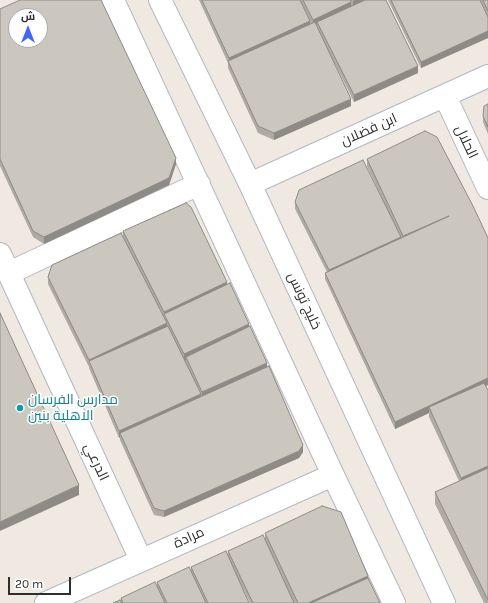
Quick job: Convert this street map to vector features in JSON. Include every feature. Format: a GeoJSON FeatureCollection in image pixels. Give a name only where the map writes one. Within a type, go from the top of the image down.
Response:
{"type":"FeatureCollection","features":[{"type":"Feature","properties":{"kind":"street"},"geometry":{"type":"LineString","coordinates":[[113,0],[333,475],[394,603]]}},
{"type":"Feature","properties":{"kind":"street","name":"خليج تونس"},"geometry":{"type":"LineString","coordinates":[[160,0],[250,184],[444,603]]}},
{"type":"Feature","properties":{"kind":"street","name":"ابن فضلان"},"geometry":{"type":"LineString","coordinates":[[250,184],[488,76]]}},
{"type":"Feature","properties":{"kind":"street","name":"الحلال"},"geometry":{"type":"LineString","coordinates":[[445,96],[488,188]]}},
{"type":"Feature","properties":{"kind":"street"},"geometry":{"type":"LineString","coordinates":[[4,264],[199,184]]}},
{"type":"Feature","properties":{"kind":"street","name":"الدرعي"},"geometry":{"type":"LineString","coordinates":[[4,264],[141,560]]}},
{"type":"Feature","properties":{"kind":"street","name":"مرادة"},"geometry":{"type":"LineString","coordinates":[[46,603],[333,475]]}},
{"type":"Feature","properties":{"kind":"building"},"geometry":{"type":"Polygon","coordinates":[[[20,0],[101,0],[176,158],[169,178],[44,237],[33,231],[0,159],[0,9],[20,0]]]}},
{"type":"Feature","properties":{"kind":"building"},"geometry":{"type":"Polygon","coordinates":[[[202,0],[300,0],[310,21],[229,58],[202,0]]]}},
{"type":"Feature","properties":{"kind":"building"},"geometry":{"type":"Polygon","coordinates":[[[303,0],[351,0],[351,2],[313,20],[303,0]]]}},
{"type":"Feature","properties":{"kind":"building"},"geometry":{"type":"Polygon","coordinates":[[[365,0],[386,0],[418,66],[354,95],[317,22],[365,0]]]}},
{"type":"Feature","properties":{"kind":"building"},"geometry":{"type":"Polygon","coordinates":[[[391,0],[480,0],[488,17],[488,31],[421,62],[391,0]]]}},
{"type":"Feature","properties":{"kind":"building"},"geometry":{"type":"Polygon","coordinates":[[[483,0],[488,0],[488,11],[483,0]]]}},
{"type":"Feature","properties":{"kind":"building"},"geometry":{"type":"Polygon","coordinates":[[[315,22],[351,99],[274,133],[258,126],[228,61],[315,22]]]}},
{"type":"Feature","properties":{"kind":"building"},"geometry":{"type":"Polygon","coordinates":[[[488,104],[488,127],[483,116],[484,106],[488,104]]]}},
{"type":"Feature","properties":{"kind":"building"},"geometry":{"type":"Polygon","coordinates":[[[425,131],[437,137],[488,238],[488,378],[395,422],[325,273],[449,216],[403,236],[367,159],[425,131]]]}},
{"type":"Feature","properties":{"kind":"building"},"geometry":{"type":"Polygon","coordinates":[[[363,160],[401,237],[329,270],[295,202],[299,190],[363,160]]]}},
{"type":"Feature","properties":{"kind":"building"},"geometry":{"type":"Polygon","coordinates":[[[186,203],[191,207],[227,282],[164,312],[123,231],[186,203]]]}},
{"type":"Feature","properties":{"kind":"building"},"geometry":{"type":"Polygon","coordinates":[[[121,233],[167,323],[89,360],[48,277],[52,265],[121,233]]]}},
{"type":"Feature","properties":{"kind":"building"},"geometry":{"type":"Polygon","coordinates":[[[230,283],[249,324],[184,354],[164,314],[230,283]]]}},
{"type":"Feature","properties":{"kind":"building","name":"مدارس الفرسان الاهلية بنين"},"geometry":{"type":"Polygon","coordinates":[[[0,313],[79,485],[0,522],[0,313]]]}},
{"type":"Feature","properties":{"kind":"building"},"geometry":{"type":"Polygon","coordinates":[[[168,326],[201,394],[119,431],[89,361],[168,326]]]}},
{"type":"Feature","properties":{"kind":"building"},"geometry":{"type":"Polygon","coordinates":[[[250,326],[267,363],[202,392],[186,357],[250,326]]]}},
{"type":"Feature","properties":{"kind":"building"},"geometry":{"type":"Polygon","coordinates":[[[269,366],[303,445],[299,451],[164,511],[154,508],[120,433],[269,366]]]}},
{"type":"Feature","properties":{"kind":"building"},"geometry":{"type":"Polygon","coordinates":[[[484,383],[488,390],[488,466],[461,478],[429,407],[484,383]]]}},
{"type":"Feature","properties":{"kind":"building"},"geometry":{"type":"Polygon","coordinates":[[[488,468],[488,600],[435,492],[488,468]]]}},
{"type":"Feature","properties":{"kind":"building"},"geometry":{"type":"Polygon","coordinates":[[[322,506],[341,512],[368,576],[308,603],[298,603],[265,533],[322,506]]]}},
{"type":"Feature","properties":{"kind":"building"},"geometry":{"type":"Polygon","coordinates":[[[263,535],[294,603],[253,603],[228,551],[263,535]]]}},
{"type":"Feature","properties":{"kind":"building"},"geometry":{"type":"Polygon","coordinates":[[[226,551],[249,603],[208,603],[191,567],[226,551]]]}},
{"type":"Feature","properties":{"kind":"building"},"geometry":{"type":"Polygon","coordinates":[[[189,567],[206,603],[167,603],[157,582],[189,567]]]}},
{"type":"Feature","properties":{"kind":"building"},"geometry":{"type":"Polygon","coordinates":[[[368,578],[380,603],[311,603],[368,578]]]}},
{"type":"Feature","properties":{"kind":"building"},"geometry":{"type":"Polygon","coordinates":[[[155,582],[165,603],[123,603],[121,598],[155,582]]]}},
{"type":"Feature","properties":{"kind":"building"},"geometry":{"type":"Polygon","coordinates":[[[120,600],[122,603],[113,603],[120,600]]]}},
{"type":"Feature","properties":{"kind":"place","name":"مدارس الفرسان الاهلية بنين"},"geometry":{"type":"Point","coordinates":[20,408]}}]}
